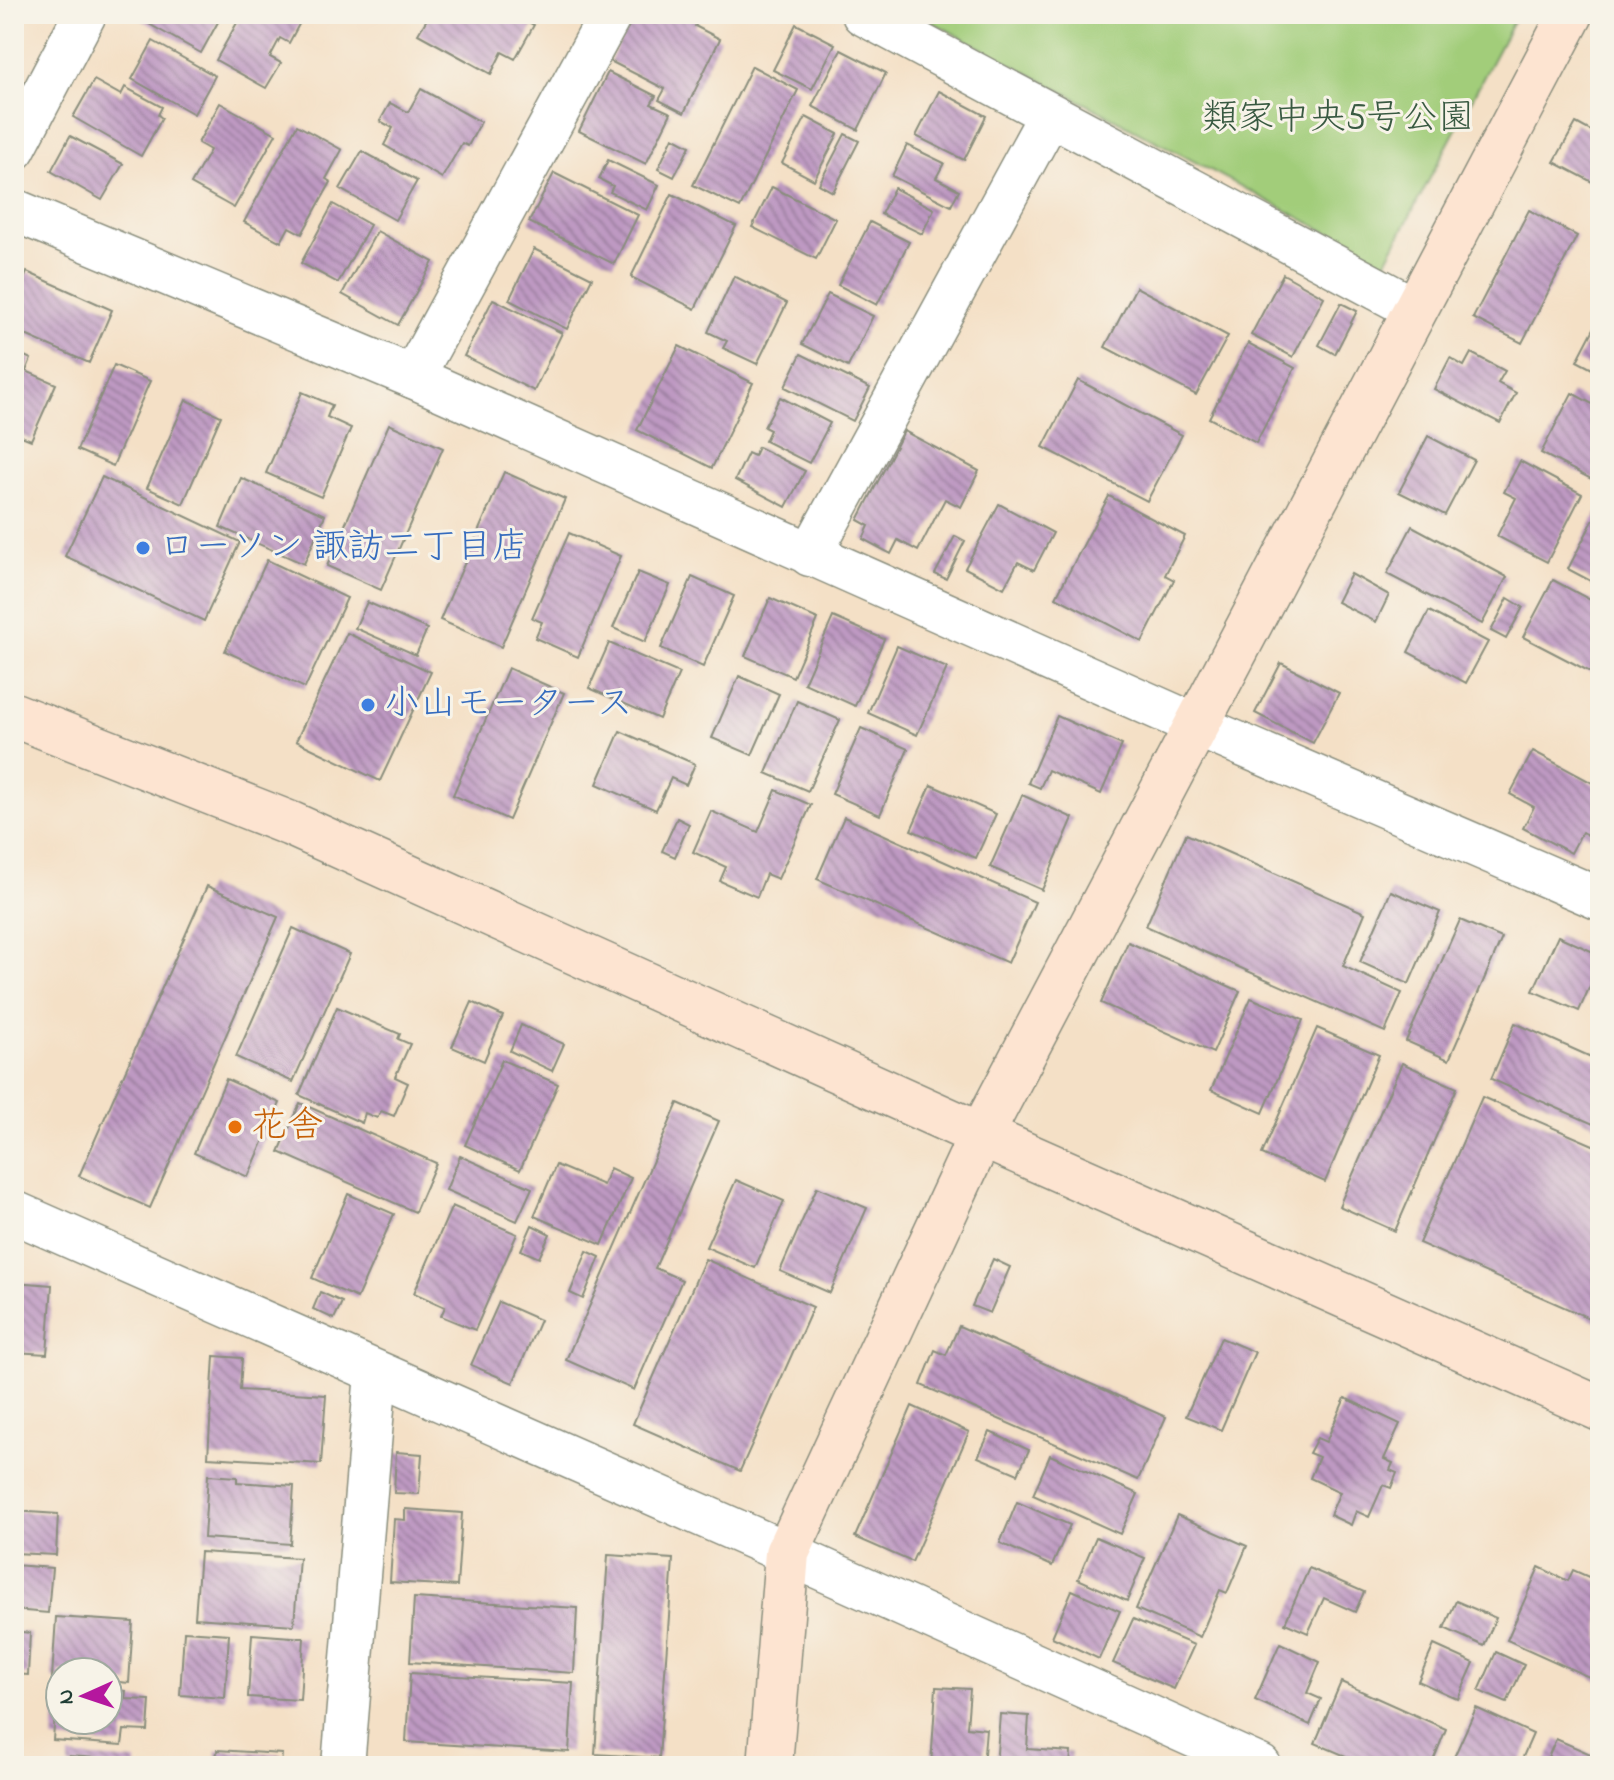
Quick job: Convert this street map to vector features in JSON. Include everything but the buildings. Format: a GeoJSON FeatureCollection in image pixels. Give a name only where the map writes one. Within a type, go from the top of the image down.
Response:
{"type":"FeatureCollection","features":[{"type":"Feature","properties":{"kind":"street"},"geometry":{"type":"LineString","coordinates":[[14,149],[85,14]]}},
{"type":"Feature","properties":{"kind":"street"},"geometry":{"type":"LineString","coordinates":[[413,377],[611,14]]}},
{"type":"Feature","properties":{"kind":"street"},"geometry":{"type":"LineString","coordinates":[[863,14],[1415,309]]}},
{"type":"Feature","properties":{"kind":"street"},"geometry":{"type":"LineString","coordinates":[[770,1766],[787,1553],[981,1135],[1571,14]]}},
{"type":"Feature","properties":{"kind":"street"},"geometry":{"type":"LineString","coordinates":[[810,555],[1050,115]]}},
{"type":"Feature","properties":{"kind":"street"},"geometry":{"type":"LineString","coordinates":[[14,210],[413,377],[1198,726],[1600,899]]}},
{"type":"Feature","properties":{"kind":"street"},"geometry":{"type":"LineString","coordinates":[[14,715],[291,824],[981,1135],[1600,1409]]}},
{"type":"Feature","properties":{"kind":"street"},"geometry":{"type":"LineString","coordinates":[[14,1212],[787,1553],[1196,1752],[1260,1766]]}},
{"type":"Feature","properties":{"kind":"street"},"geometry":{"type":"LineString","coordinates":[[343,1766],[376,1373]]}},
{"type":"Feature","properties":{"kind":"green space","name":"類家中央5号公園"},"geometry":{"type":"Polygon","coordinates":[[[917,14],[1517,14],[1385,263],[917,14]]]}},
{"type":"Feature","properties":{"kind":"place","name":"ローソン 諏訪二丁目店"},"geometry":{"type":"Point","coordinates":[143,548]}},
{"type":"Feature","properties":{"kind":"place","name":"小山モータース"},"geometry":{"type":"Point","coordinates":[368,705]}},
{"type":"Feature","properties":{"kind":"place","name":"花舎"},"geometry":{"type":"Point","coordinates":[235,1127]}}]}
